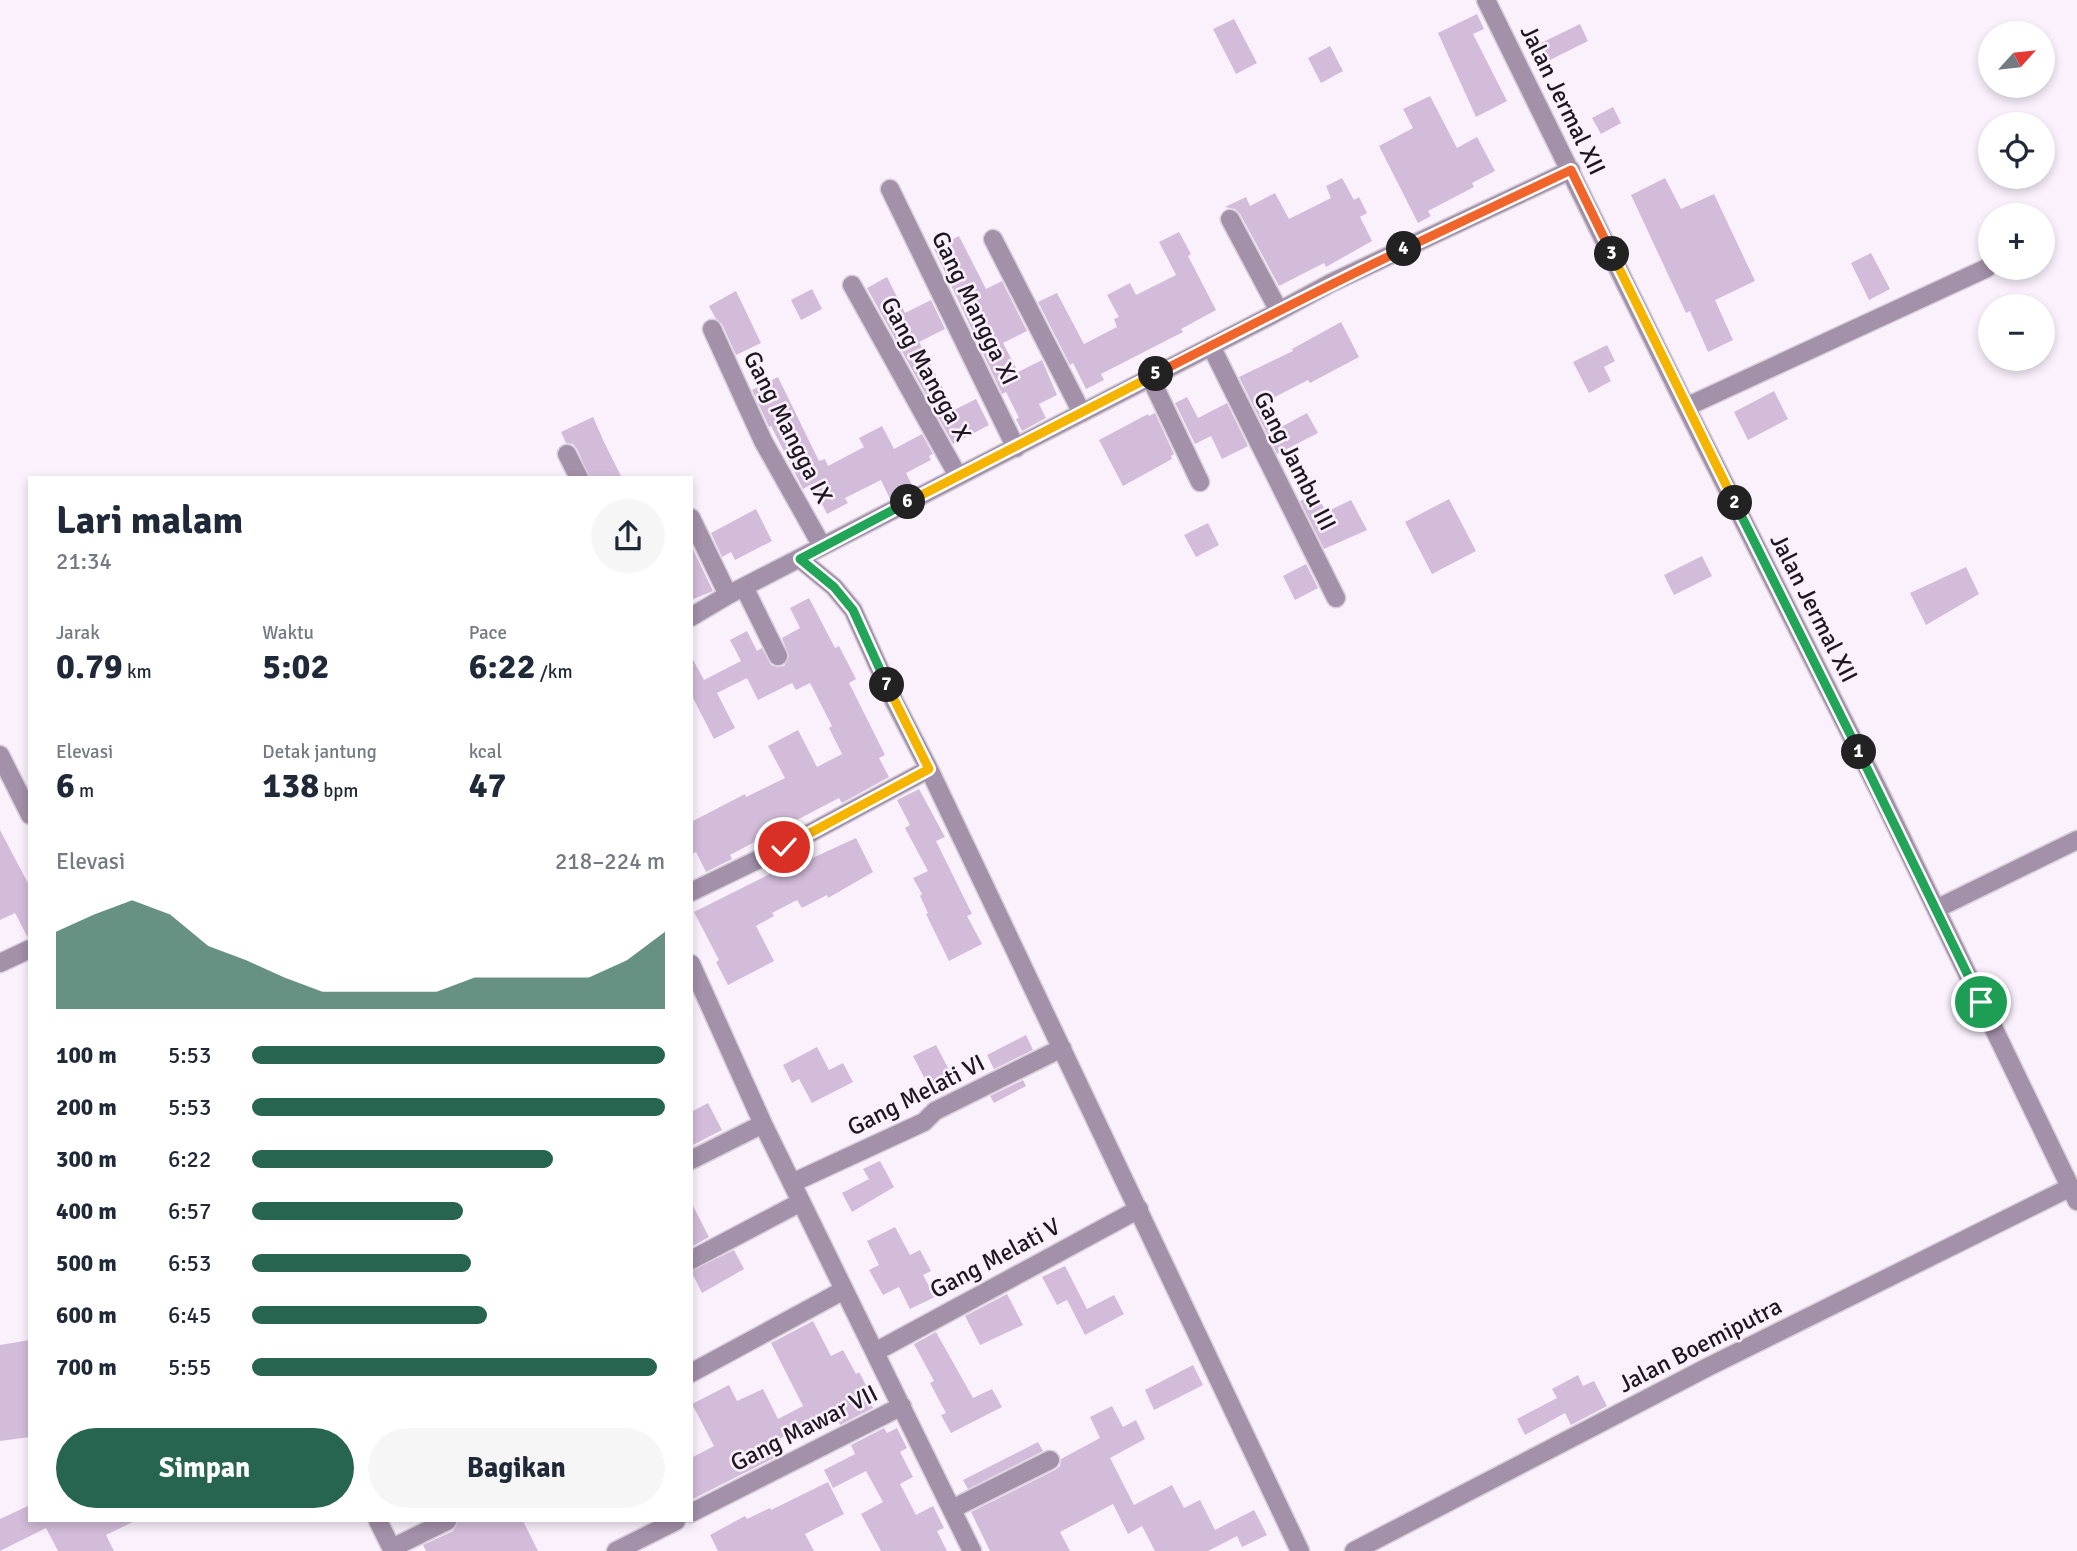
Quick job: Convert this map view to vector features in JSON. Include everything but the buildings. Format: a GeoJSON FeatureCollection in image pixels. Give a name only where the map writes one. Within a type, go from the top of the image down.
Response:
{"type":"FeatureCollection","features":[{"type":"Feature","properties":{"kind":"street","name":"Jalan Jermal XII"},"geometry":{"type":"LineString","coordinates":[[1486,0],[1936,909],[2074,1194]]}},
{"type":"Feature","properties":{"kind":"street"},"geometry":{"type":"LineString","coordinates":[[693,616],[822,546],[1331,283],[1571,170]]}},
{"type":"Feature","properties":{"kind":"street","name":"Gang Mangga XI"},"geometry":{"type":"LineString","coordinates":[[890,189],[1016,447]]}},
{"type":"Feature","properties":{"kind":"street"},"geometry":{"type":"LineString","coordinates":[[1230,219],[1279,311]]}},
{"type":"Feature","properties":{"kind":"street"},"geometry":{"type":"LineString","coordinates":[[993,239],[1082,412]]}},
{"type":"Feature","properties":{"kind":"street"},"geometry":{"type":"LineString","coordinates":[[1686,407],[1978,272]]}},
{"type":"Feature","properties":{"kind":"street","name":"Gang Mangga X"},"geometry":{"type":"LineString","coordinates":[[852,285],[958,476]]}},
{"type":"Feature","properties":{"kind":"street","name":"Gang Mangga IX"},"geometry":{"type":"LineString","coordinates":[[712,329],[763,441],[822,546]]}},
{"type":"Feature","properties":{"kind":"street","name":"Gang Jambu III"},"geometry":{"type":"LineString","coordinates":[[1211,346],[1336,598]]}},
{"type":"Feature","properties":{"kind":"street"},"geometry":{"type":"LineString","coordinates":[[1150,377],[1200,482]]}},
{"type":"Feature","properties":{"kind":"street"},"geometry":{"type":"LineString","coordinates":[[567,454],[578,476]]}},
{"type":"Feature","properties":{"kind":"street"},"geometry":{"type":"LineString","coordinates":[[693,521],[778,656]]}},
{"type":"Feature","properties":{"kind":"street"},"geometry":{"type":"LineString","coordinates":[[800,559],[834,587],[853,610],[1300,1551]]}},
{"type":"Feature","properties":{"kind":"street"},"geometry":{"type":"LineString","coordinates":[[0,755],[28,811]]}},
{"type":"Feature","properties":{"kind":"street"},"geometry":{"type":"LineString","coordinates":[[693,891],[784,847],[929,769]]}},
{"type":"Feature","properties":{"kind":"street"},"geometry":{"type":"LineString","coordinates":[[1936,909],[2077,840]]}},
{"type":"Feature","properties":{"kind":"street"},"geometry":{"type":"LineString","coordinates":[[0,963],[28,950]]}},
{"type":"Feature","properties":{"kind":"street"},"geometry":{"type":"LineString","coordinates":[[693,968],[763,1124],[972,1551]]}},
{"type":"Feature","properties":{"kind":"street","name":"Gang Melati VI"},"geometry":{"type":"LineString","coordinates":[[792,1183],[924,1122],[935,1111],[1062,1048]]}},
{"type":"Feature","properties":{"kind":"street"},"geometry":{"type":"LineString","coordinates":[[693,1159],[763,1124]]}},
{"type":"Feature","properties":{"kind":"street","name":"Jalan Boemiputra"},"geometry":{"type":"LineString","coordinates":[[1354,1551],[1708,1367],[2074,1194]]}},
{"type":"Feature","properties":{"kind":"street"},"geometry":{"type":"LineString","coordinates":[[693,1259],[801,1202]]}},
{"type":"Feature","properties":{"kind":"street","name":"Gang Melati V"},"geometry":{"type":"LineString","coordinates":[[875,1352],[1139,1209]]}},
{"type":"Feature","properties":{"kind":"street"},"geometry":{"type":"LineString","coordinates":[[693,1372],[844,1290]]}},
{"type":"Feature","properties":{"kind":"street","name":"Gang Mawar VII"},"geometry":{"type":"LineString","coordinates":[[693,1512],[902,1406]]}},
{"type":"Feature","properties":{"kind":"street"},"geometry":{"type":"LineString","coordinates":[[952,1510],[1050,1460]]}},
{"type":"Feature","properties":{"kind":"street"},"geometry":{"type":"LineString","coordinates":[[379,1522],[393,1550],[445,1522]]}},
{"type":"Feature","properties":{"kind":"street"},"geometry":{"type":"LineString","coordinates":[[616,1551],[674,1522]]}},
{"type":"Feature","properties":{"kind":"route"},"geometry":{"type":"LineString","coordinates":[[784,847],[929,769],[894,701],[853,610],[834,587],[800,559],[1331,283],[1571,170],[1981,1002]]}}]}
